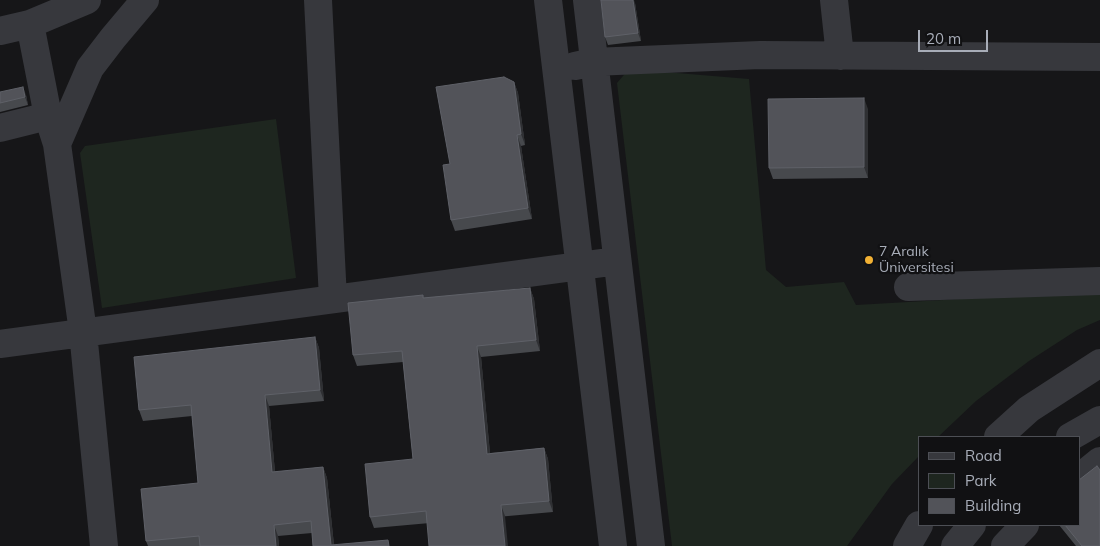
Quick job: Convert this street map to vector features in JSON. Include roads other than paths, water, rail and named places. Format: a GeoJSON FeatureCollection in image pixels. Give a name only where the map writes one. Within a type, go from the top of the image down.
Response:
{"type":"FeatureCollection","features":[{"type":"Feature","properties":{"kind":"street"},"geometry":{"type":"LineString","coordinates":[[0,31],[30,24],[88,0]]}},
{"type":"Feature","properties":{"kind":"street"},"geometry":{"type":"LineString","coordinates":[[57,144],[90,68],[145,0]]}},
{"type":"Feature","properties":{"kind":"street"},"geometry":{"type":"LineString","coordinates":[[318,0],[333,299]]}},
{"type":"Feature","properties":{"kind":"street"},"geometry":{"type":"LineString","coordinates":[[548,0],[613,546]]}},
{"type":"Feature","properties":{"kind":"street"},"geometry":{"type":"LineString","coordinates":[[587,0],[651,546]]}},
{"type":"Feature","properties":{"kind":"street"},"geometry":{"type":"LineString","coordinates":[[834,0],[840,56]]}},
{"type":"Feature","properties":{"kind":"street"},"geometry":{"type":"LineString","coordinates":[[30,24],[48,116],[57,144],[83,332],[104,546]]}},
{"type":"Feature","properties":{"kind":"street"},"geometry":{"type":"LineString","coordinates":[[556,71],[593,62],[760,55],[1100,57]]}},
{"type":"Feature","properties":{"kind":"street"},"geometry":{"type":"LineString","coordinates":[[0,128],[48,116]]}},
{"type":"Feature","properties":{"kind":"street"},"geometry":{"type":"LineString","coordinates":[[0,344],[617,261]]}},
{"type":"Feature","properties":{"kind":"street"},"geometry":{"type":"LineString","coordinates":[[908,287],[1100,281]]}},
{"type":"Feature","properties":{"kind":"street"},"geometry":{"type":"LineString","coordinates":[[999,436],[1029,409],[1100,363]]}},
{"type":"Feature","properties":{"kind":"street"},"geometry":{"type":"LineString","coordinates":[[1072,436],[1100,420]]}},
{"type":"Feature","properties":{"kind":"street"},"geometry":{"type":"LineString","coordinates":[[1080,477],[1100,461]]}},
{"type":"Feature","properties":{"kind":"street"},"geometry":{"type":"LineString","coordinates":[[907,546],[919,526]]}},
{"type":"Feature","properties":{"kind":"street"},"geometry":{"type":"LineString","coordinates":[[955,546],[971,526]]}},
{"type":"Feature","properties":{"kind":"street"},"geometry":{"type":"LineString","coordinates":[[1005,546],[1024,526]]}},
{"type":"Feature","properties":{"kind":"place","name":"7 Aralık Üniversitesi"},"geometry":{"type":"Point","coordinates":[869,260]}}]}
